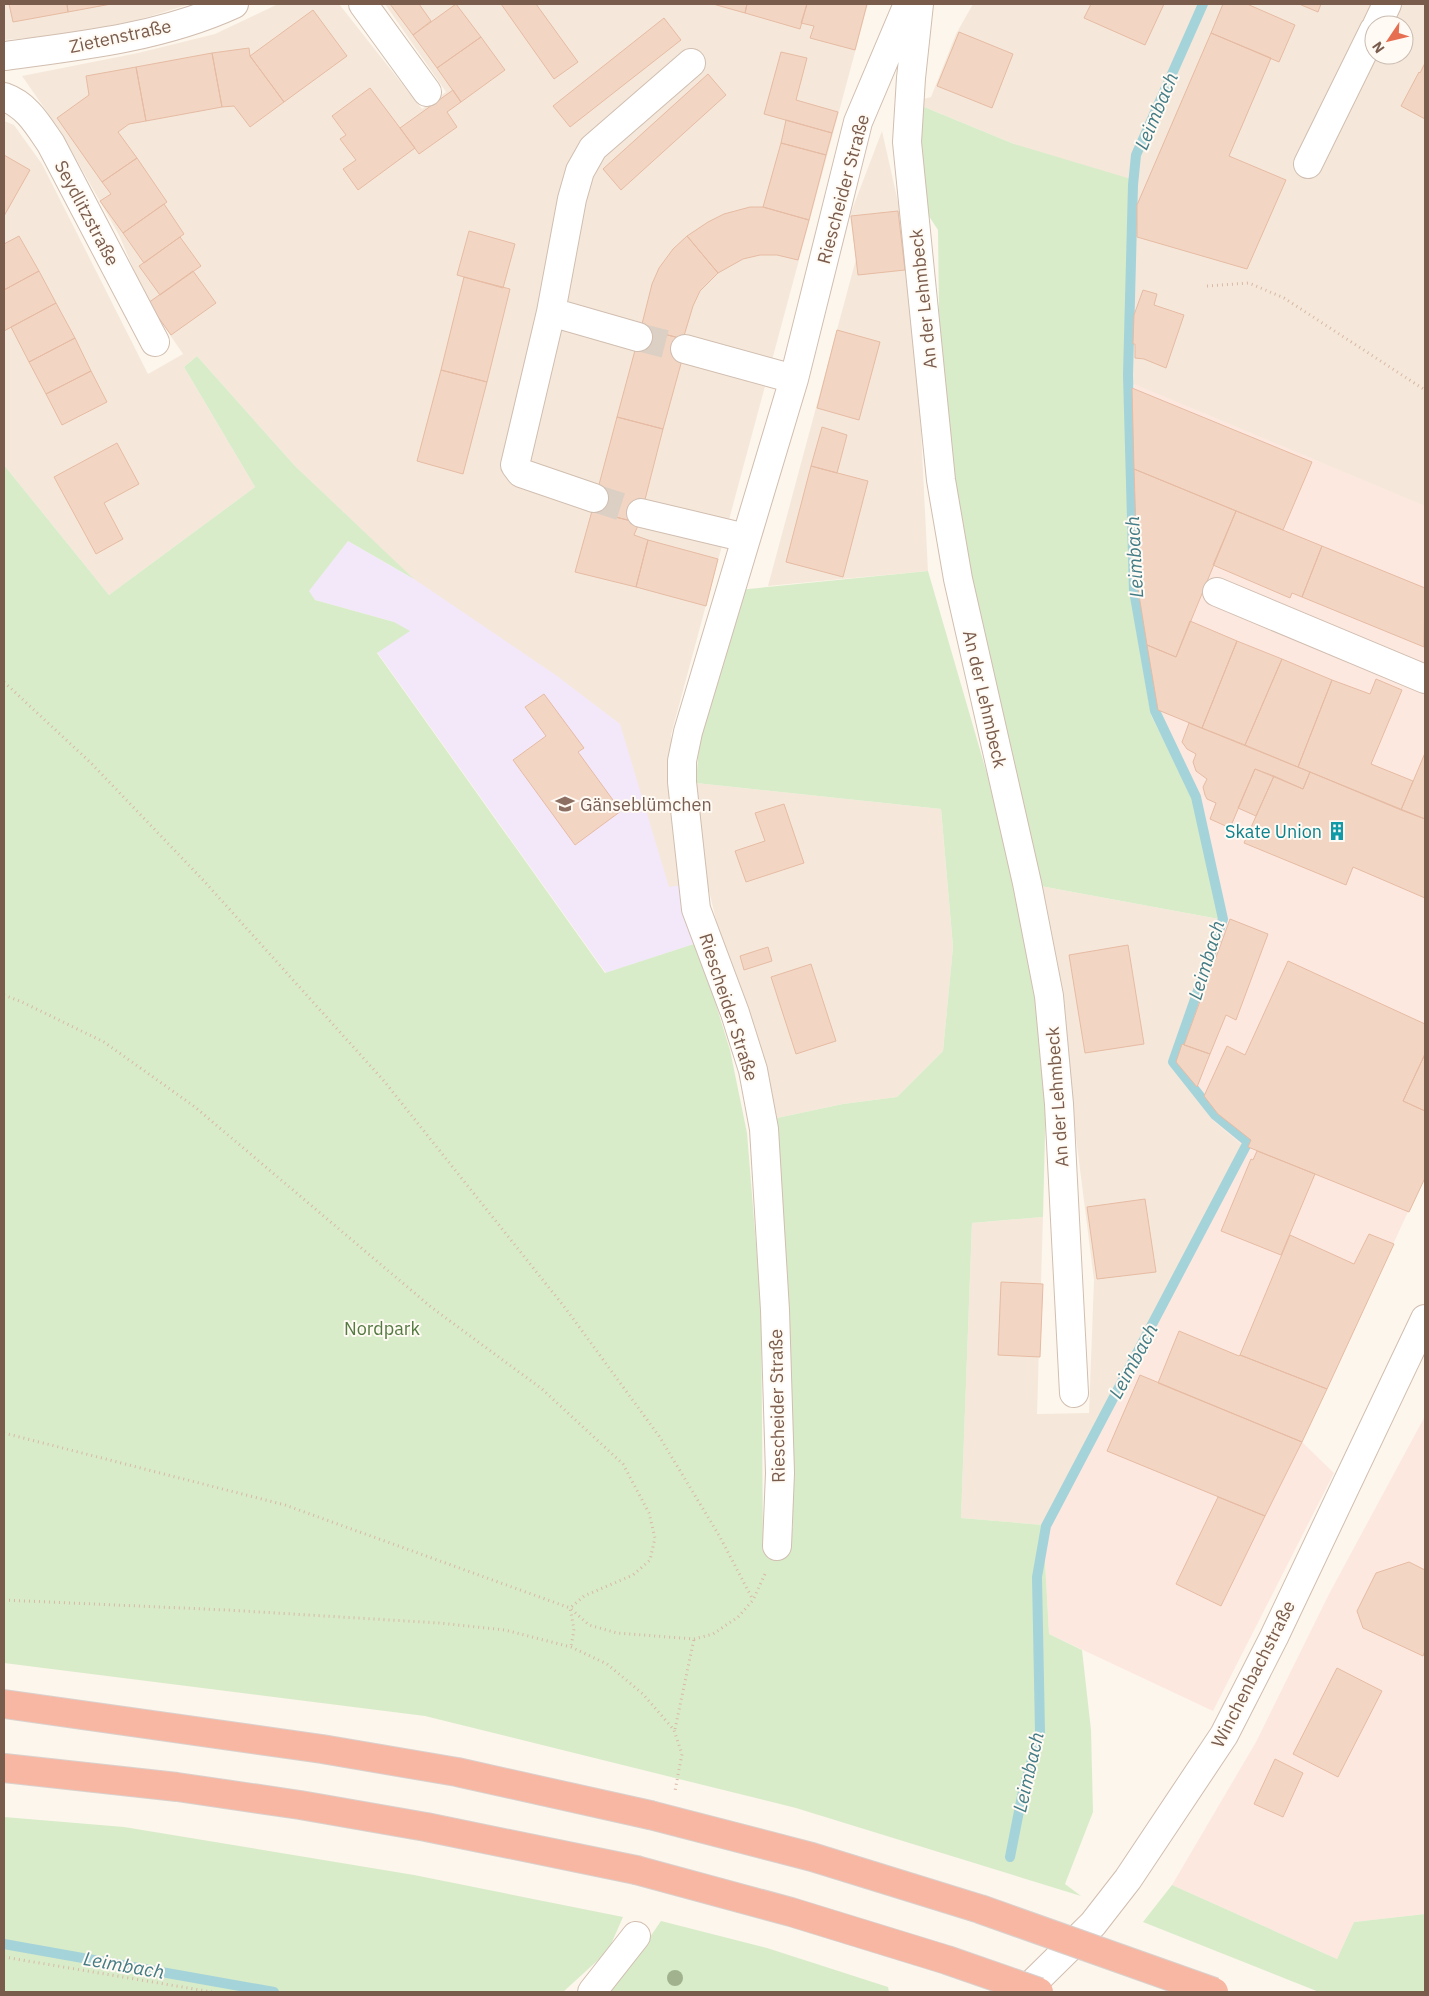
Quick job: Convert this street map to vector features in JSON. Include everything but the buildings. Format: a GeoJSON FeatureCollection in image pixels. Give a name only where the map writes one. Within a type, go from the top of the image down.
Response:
{"type":"FeatureCollection","features":[{"type":"Feature","properties":{"kind":"highway"},"geometry":{"type":"LineString","coordinates":[[4,1704],[322,1750],[457,1772],[650,1815],[812,1857],[980,1909],[1214,1992]]}},
{"type":"Feature","properties":{"kind":"highway"},"geometry":{"type":"LineString","coordinates":[[4,1768],[177,1787],[300,1806],[426,1827],[636,1870],[791,1912],[947,1960],[1039,1992]]}},
{"type":"Feature","properties":{"kind":"street","name":"Zietenstraße"},"geometry":{"type":"LineString","coordinates":[[4,56],[105,43],[207,16],[234,4]]}},
{"type":"Feature","properties":{"kind":"street"},"geometry":{"type":"LineString","coordinates":[[362,4],[428,92]]}},
{"type":"Feature","properties":{"kind":"street","name":"Riescheider Straße"},"geometry":{"type":"LineString","coordinates":[[778,1546],[780,1473],[775,1310],[764,1129],[754,1070],[735,1013],[696,910],[682,782],[682,761],[688,732],[794,379],[858,122],[908,4]]}},
{"type":"Feature","properties":{"kind":"street","name":"An der Lehmbeck"},"geometry":{"type":"LineString","coordinates":[[919,4],[911,78],[907,142],[942,480],[958,579],[1027,884],[1049,996],[1059,1104],[1074,1394]]}},
{"type":"Feature","properties":{"kind":"street"},"geometry":{"type":"LineString","coordinates":[[1308,164],[1364,50]]}},
{"type":"Feature","properties":{"kind":"street"},"geometry":{"type":"LineString","coordinates":[[594,498],[521,473],[515,465],[551,312],[572,199],[580,171],[594,148],[691,63]]}},
{"type":"Feature","properties":{"kind":"street","name":"Seydlitzstraße"},"geometry":{"type":"LineString","coordinates":[[4,97],[12,100],[33,116],[51,144],[155,342]]}},
{"type":"Feature","properties":{"kind":"street"},"geometry":{"type":"LineString","coordinates":[[551,312],[638,337]]}},
{"type":"Feature","properties":{"kind":"street"},"geometry":{"type":"LineString","coordinates":[[685,349],[794,379]]}},
{"type":"Feature","properties":{"kind":"street"},"geometry":{"type":"LineString","coordinates":[[641,513],[746,538]]}},
{"type":"Feature","properties":{"kind":"street"},"geometry":{"type":"LineString","coordinates":[[1217,592],[1425,679]]}},
{"type":"Feature","properties":{"kind":"street","name":"Winchenbachstraße"},"geometry":{"type":"LineString","coordinates":[[1024,1992],[1093,1924],[1128,1879],[1224,1735],[1278,1628],[1425,1319]]}},
{"type":"Feature","properties":{"kind":"street"},"geometry":{"type":"LineString","coordinates":[[592,1992],[636,1936]]}},
{"type":"Feature","properties":{"kind":"path"},"geometry":{"type":"LineString","coordinates":[[1208,286],[1249,283],[1284,298],[1425,390]]}},
{"type":"Feature","properties":{"kind":"path"},"geometry":{"type":"LineString","coordinates":[[4,682],[91,764],[198,874],[384,1081],[566,1309],[659,1436],[720,1537],[753,1600]]}},
{"type":"Feature","properties":{"kind":"path"},"geometry":{"type":"LineString","coordinates":[[4,995],[104,1042],[195,1108],[431,1307],[542,1389],[623,1464],[649,1513],[655,1538],[650,1560],[633,1575],[584,1596],[570,1608]]}},
{"type":"Feature","properties":{"kind":"path"},"geometry":{"type":"LineString","coordinates":[[4,1433],[285,1505],[570,1608],[589,1625],[617,1633],[694,1639],[713,1634],[738,1618],[753,1600],[778,1546]]}},
{"type":"Feature","properties":{"kind":"path"},"geometry":{"type":"LineString","coordinates":[[4,1600],[439,1623],[505,1630],[571,1647],[607,1664],[643,1694],[674,1730],[682,1754],[674,1794]]}},
{"type":"Feature","properties":{"kind":"path"},"geometry":{"type":"LineString","coordinates":[[570,1608],[574,1629],[571,1647]]}},
{"type":"Feature","properties":{"kind":"path"},"geometry":{"type":"LineString","coordinates":[[674,1730],[694,1639]]}},
{"type":"Feature","properties":{"kind":"path"},"geometry":{"type":"LineString","coordinates":[[4,1956],[212,1992]]}},
{"type":"Feature","properties":{"kind":"shaded area"},"geometry":{"type":"Polygon","coordinates":[[[4,4],[190,4],[138,20],[67,35],[4,40],[4,4]]]}},
{"type":"Feature","properties":{"kind":"shaded area"},"geometry":{"type":"Polygon","coordinates":[[[278,4],[339,4],[422,109],[446,92],[385,4],[868,4],[671,735],[697,943],[394,622],[412,578],[295,466],[197,356],[184,367],[255,487],[109,595],[4,465],[4,121],[14,125],[42,164],[148,374],[183,354],[148,303],[119,235],[59,129],[22,76],[138,53],[215,34],[278,4]]]}},
{"type":"Feature","properties":{"kind":"shaded area"},"geometry":{"type":"Polygon","coordinates":[[[973,4],[1425,4],[1425,507],[1125,381],[1126,327],[1014,144],[912,102],[931,97],[956,34],[973,4]]]}},
{"type":"Feature","properties":{"kind":"shaded area"},"geometry":{"type":"Polygon","coordinates":[[[882,131],[898,202],[911,233],[928,571],[768,586],[856,259],[850,215],[882,131]]]}},
{"type":"Feature","properties":{"kind":"shaded area"},"geometry":{"type":"Polygon","coordinates":[[[1134,384],[1425,506],[1425,1175],[1302,1442],[1334,1473],[1213,1711],[1049,1634],[1043,1525],[1243,1146],[1214,1121],[1169,1063],[1219,919],[1226,918],[1200,796],[1157,708],[1139,592],[1134,384]]]}},
{"type":"Feature","properties":{"kind":"shaded area","name":"Gänseblümchen"},"geometry":{"type":"Polygon","coordinates":[[[348,541],[414,579],[557,676],[620,724],[669,887],[683,885],[697,943],[606,973],[377,652],[409,631],[394,622],[315,600],[308,591],[348,541]]]}},
{"type":"Feature","properties":{"kind":"shaded area"},"geometry":{"type":"Polygon","coordinates":[[[696,783],[941,809],[953,947],[943,1051],[897,1097],[843,1104],[777,1118],[760,1043],[724,953],[705,874],[696,783]]]}},
{"type":"Feature","properties":{"kind":"shaded area"},"geometry":{"type":"Polygon","coordinates":[[[1035,885],[1219,919],[1169,1062],[1214,1121],[1243,1146],[1043,1525],[961,1518],[972,1223],[1043,1217],[1037,1414],[1089,1413],[1094,1280],[1067,1067],[1035,885]]]}},
{"type":"Feature","properties":{"kind":"shaded area"},"geometry":{"type":"Polygon","coordinates":[[[1425,1416],[1425,1914],[1354,1922],[1337,1959],[1172,1885],[1256,1742],[1329,1594],[1425,1416]]]}},
{"type":"Feature","properties":{"kind":"green space"},"geometry":{"type":"Polygon","coordinates":[[[912,102],[1014,144],[1131,179],[1125,381],[1130,592],[1151,715],[1192,797],[1219,919],[1035,885],[948,490],[939,310],[938,230],[919,201],[912,102]]]}},
{"type":"Feature","properties":{"kind":"green space","name":"Nordpark"},"geometry":{"type":"Polygon","coordinates":[[[197,356],[295,466],[414,579],[348,541],[309,591],[315,600],[394,622],[410,631],[377,653],[605,973],[697,943],[730,1050],[747,1133],[761,1306],[763,1543],[793,1528],[788,1305],[777,1118],[843,1104],[897,1097],[943,1051],[953,947],[941,809],[696,783],[701,721],[738,590],[928,571],[994,798],[1037,984],[1046,1091],[1043,1217],[972,1223],[961,1518],[1043,1525],[1049,1634],[1082,1650],[1091,1730],[1093,1812],[1065,1884],[1081,1896],[796,1808],[425,1716],[4,1663],[4,465],[109,595],[255,487],[184,367],[197,356]]]}},
{"type":"Feature","properties":{"kind":"green space"},"geometry":{"type":"Polygon","coordinates":[[[4,1817],[124,1827],[414,1875],[623,1917],[608,1951],[563,1992],[4,1992],[4,1817]]]}},
{"type":"Feature","properties":{"kind":"green space"},"geometry":{"type":"Polygon","coordinates":[[[1172,1885],[1337,1959],[1354,1922],[1425,1914],[1425,1992],[1319,1992],[1143,1922],[1172,1885]]]}},
{"type":"Feature","properties":{"kind":"green space"},"geometry":{"type":"Polygon","coordinates":[[[661,1921],[767,1948],[888,1987],[889,1992],[608,1992],[630,1966],[661,1921]]]}},
{"type":"Feature","properties":{"kind":"waterway","name":"Leimbach"},"geometry":{"type":"LineString","coordinates":[[1010,1857],[1023,1791],[1040,1732],[1037,1577],[1046,1526],[1248,1142],[1215,1115],[1173,1062],[1223,919],[1196,797],[1155,711],[1134,591],[1128,375],[1133,185],[1136,155],[1203,4]]}},
{"type":"Feature","properties":{"kind":"waterway","name":"Leimbach"},"geometry":{"type":"LineString","coordinates":[[4,1944],[274,1992]]}},
{"type":"Feature","properties":{"kind":"tunnel"},"geometry":{"type":"LineString","coordinates":[[638,337],[685,349]]}},
{"type":"Feature","properties":{"kind":"tunnel"},"geometry":{"type":"LineString","coordinates":[[594,498],[641,513]]}},
{"type":"Feature","properties":{"kind":"place","name":"Gänseblümchen"},"geometry":{"type":"Point","coordinates":[565,804]}},
{"type":"Feature","properties":{"kind":"place","name":"Skate Union"},"geometry":{"type":"Point","coordinates":[1337,831]}}]}
